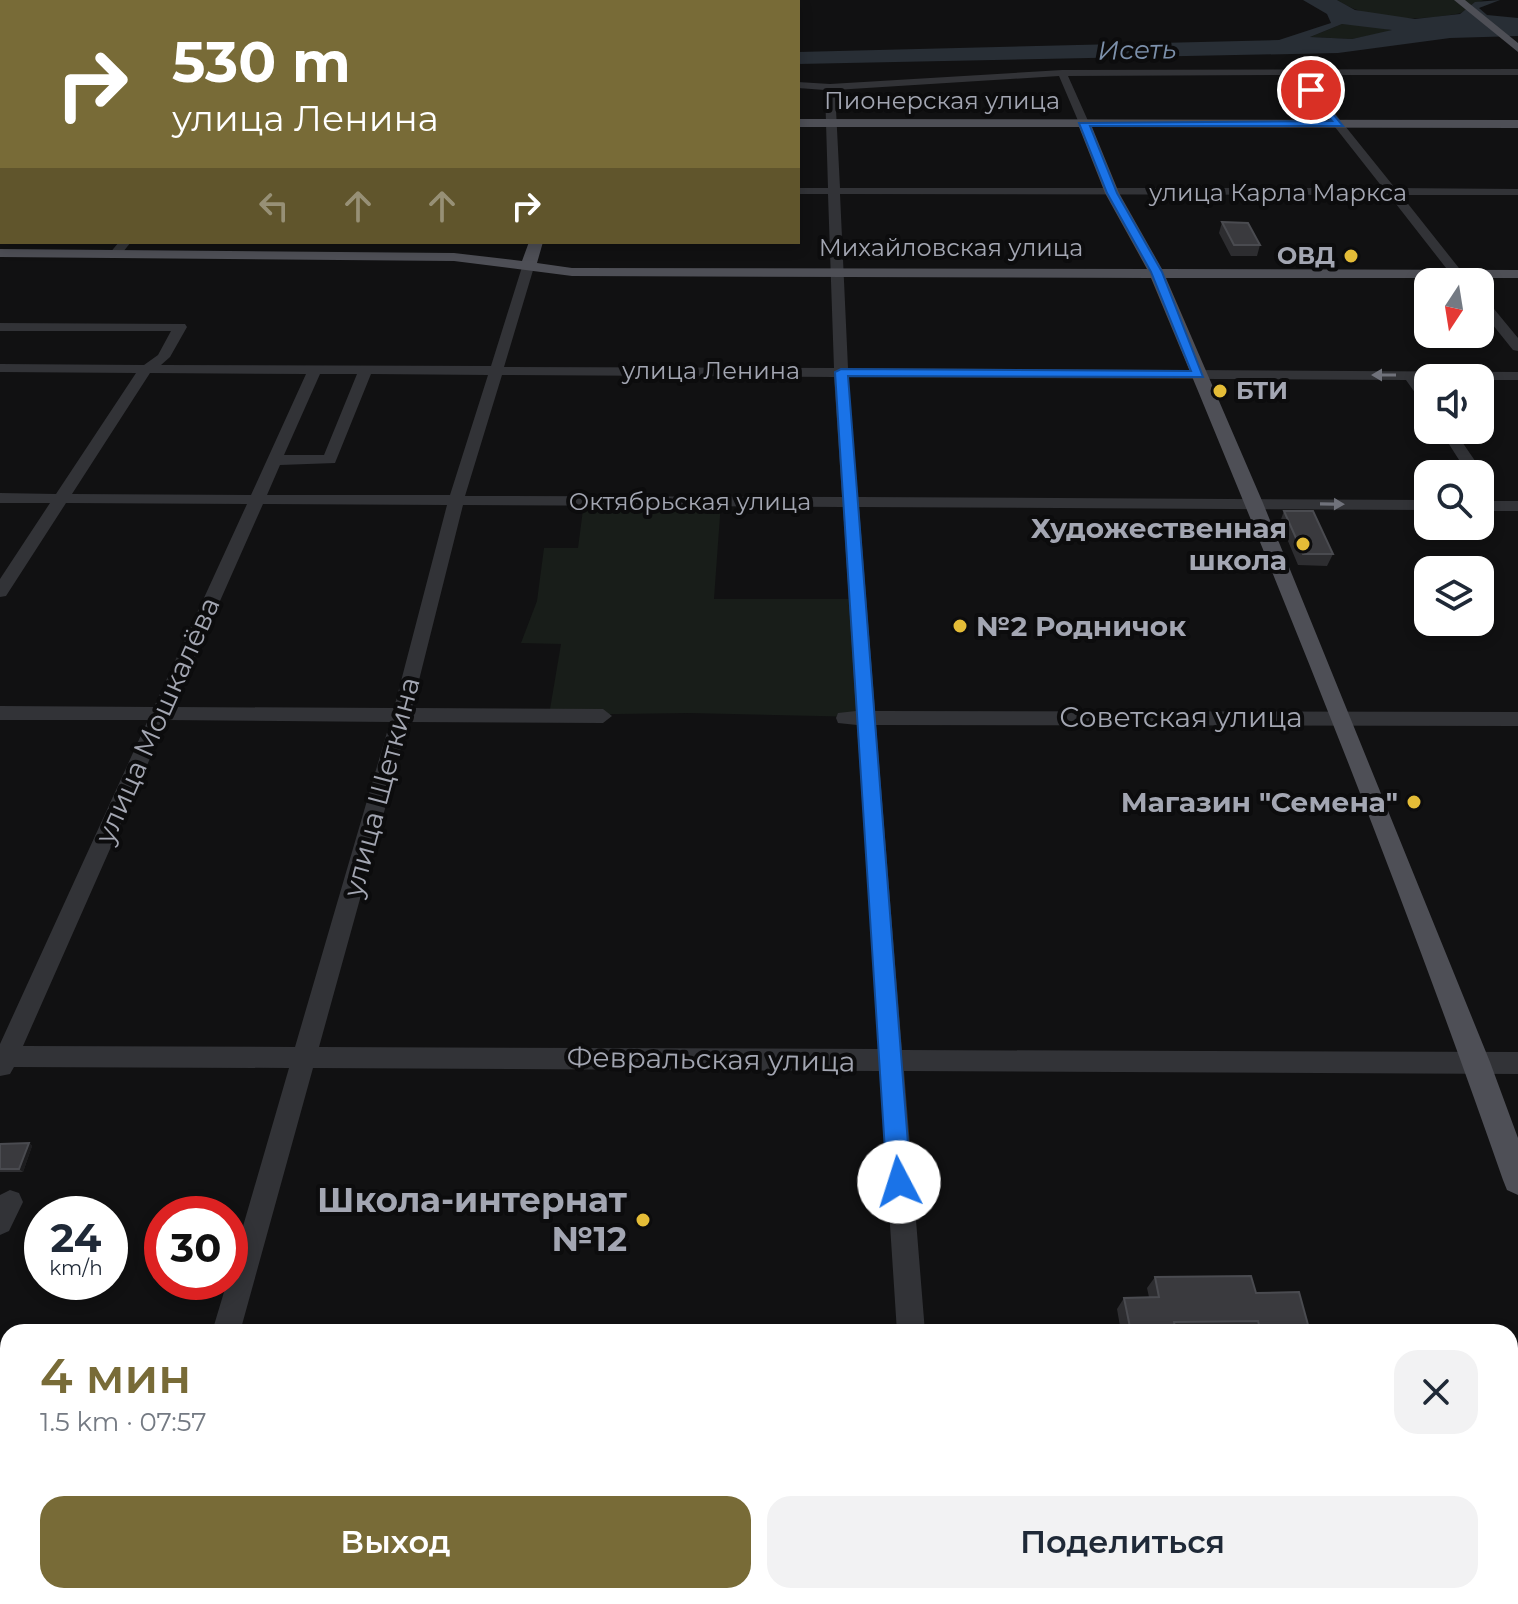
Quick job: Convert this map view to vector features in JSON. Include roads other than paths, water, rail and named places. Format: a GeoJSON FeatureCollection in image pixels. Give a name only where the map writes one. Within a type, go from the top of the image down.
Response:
{"type":"FeatureCollection","features":[{"type":"Feature","properties":{"kind":"main road"},"geometry":{"type":"LineString","coordinates":[[1459,0],[1518,49]]}},
{"type":"Feature","properties":{"kind":"main road","name":"Пионерская улица"},"geometry":{"type":"LineString","coordinates":[[800,123],[1518,124]]}},
{"type":"Feature","properties":{"kind":"main road"},"geometry":{"type":"LineString","coordinates":[[1084,123],[1112,193],[1156,272],[1254,503],[1476,1062],[1518,1180]]}},
{"type":"Feature","properties":{"kind":"main road","name":"улица Щеткина"},"geometry":{"type":"LineString","coordinates":[[528,267],[535,244]]}},
{"type":"Feature","properties":{"kind":"main road","name":"Михайловская улица"},"geometry":{"type":"LineString","coordinates":[[0,253],[120,248],[433,257],[572,272],[1156,272],[1414,277]]}},
{"type":"Feature","properties":{"kind":"main road","name":"Михайловская улица"},"geometry":{"type":"LineString","coordinates":[[1494,276],[1518,274]]}},
{"type":"Feature","properties":{"kind":"street"},"geometry":{"type":"LineString","coordinates":[[800,85],[830,87],[1062,73],[1518,72]]}},
{"type":"Feature","properties":{"kind":"street"},"geometry":{"type":"LineString","coordinates":[[1062,73],[1084,123]]}},
{"type":"Feature","properties":{"kind":"street"},"geometry":{"type":"LineString","coordinates":[[1297,73],[1453,268]]}},
{"type":"Feature","properties":{"kind":"street"},"geometry":{"type":"LineString","coordinates":[[830,87],[835,272],[850,503],[854,717],[889,1061],[910,1324]]}},
{"type":"Feature","properties":{"kind":"street","name":"улица Карла Маркса"},"geometry":{"type":"LineString","coordinates":[[800,191],[1518,192]]}},
{"type":"Feature","properties":{"kind":"street","name":"улица Щеткина"},"geometry":{"type":"LineString","coordinates":[[228,1324],[401,716],[456,501],[528,267]]}},
{"type":"Feature","properties":{"kind":"street"},"geometry":{"type":"LineString","coordinates":[[1494,318],[1518,347]]}},
{"type":"Feature","properties":{"kind":"street"},"geometry":{"type":"LineString","coordinates":[[0,327],[180,327],[163,357],[145,370],[0,592]]}},
{"type":"Feature","properties":{"kind":"street","name":"улица Ленина"},"geometry":{"type":"LineString","coordinates":[[0,368],[1518,376]]}},
{"type":"Feature","properties":{"kind":"street","name":"улица Мошкалёва"},"geometry":{"type":"LineString","coordinates":[[2,1060],[315,370]]}},
{"type":"Feature","properties":{"kind":"street"},"geometry":{"type":"LineString","coordinates":[[273,460],[330,460],[366,370]]}},
{"type":"Feature","properties":{"kind":"street"},"geometry":{"type":"LineString","coordinates":[[1411,376],[1414,380]]}},
{"type":"Feature","properties":{"kind":"street","name":"Октябрьская улица"},"geometry":{"type":"LineString","coordinates":[[0,498],[1414,505]]}},
{"type":"Feature","properties":{"kind":"street"},"geometry":{"type":"LineString","coordinates":[[1494,501],[1497,506],[1518,506]]}},
{"type":"Feature","properties":{"kind":"street"},"geometry":{"type":"LineString","coordinates":[[0,713],[603,716]]}},
{"type":"Feature","properties":{"kind":"street","name":"Советская улица"},"geometry":{"type":"LineString","coordinates":[[854,717],[1518,719]]}},
{"type":"Feature","properties":{"kind":"street","name":"Февральская улица"},"geometry":{"type":"LineString","coordinates":[[2,1060],[306,1056],[1518,1063]]}},
{"type":"Feature","properties":{"kind":"water","name":"Исеть"},"geometry":{"type":"Polygon","coordinates":[[[1303,0],[1337,0],[1355,10],[1415,19],[1460,14],[1475,2],[1500,0],[1479,8],[1487,15],[1518,18],[1518,36],[1450,38],[1338,53],[800,64],[800,52],[1279,40],[1331,23],[1327,14],[1303,0]],[[1342,24],[1310,37],[1352,39],[1392,30],[1342,24]]]}},
{"type":"Feature","properties":{"kind":"place","name":"ОВД"},"geometry":{"type":"Point","coordinates":[1351,256]}},
{"type":"Feature","properties":{"kind":"place","name":"БТИ"},"geometry":{"type":"Point","coordinates":[1220,391]}},
{"type":"Feature","properties":{"kind":"place","name":"Художественная школа"},"geometry":{"type":"Point","coordinates":[1303,544]}},
{"type":"Feature","properties":{"kind":"place","name":"№2 Родничок"},"geometry":{"type":"Point","coordinates":[960,626]}},
{"type":"Feature","properties":{"kind":"place","name":"Магазин \"Семена\""},"geometry":{"type":"Point","coordinates":[1414,802]}},
{"type":"Feature","properties":{"kind":"place","name":"Школа-интернат №12"},"geometry":{"type":"Point","coordinates":[643,1220]}}]}
